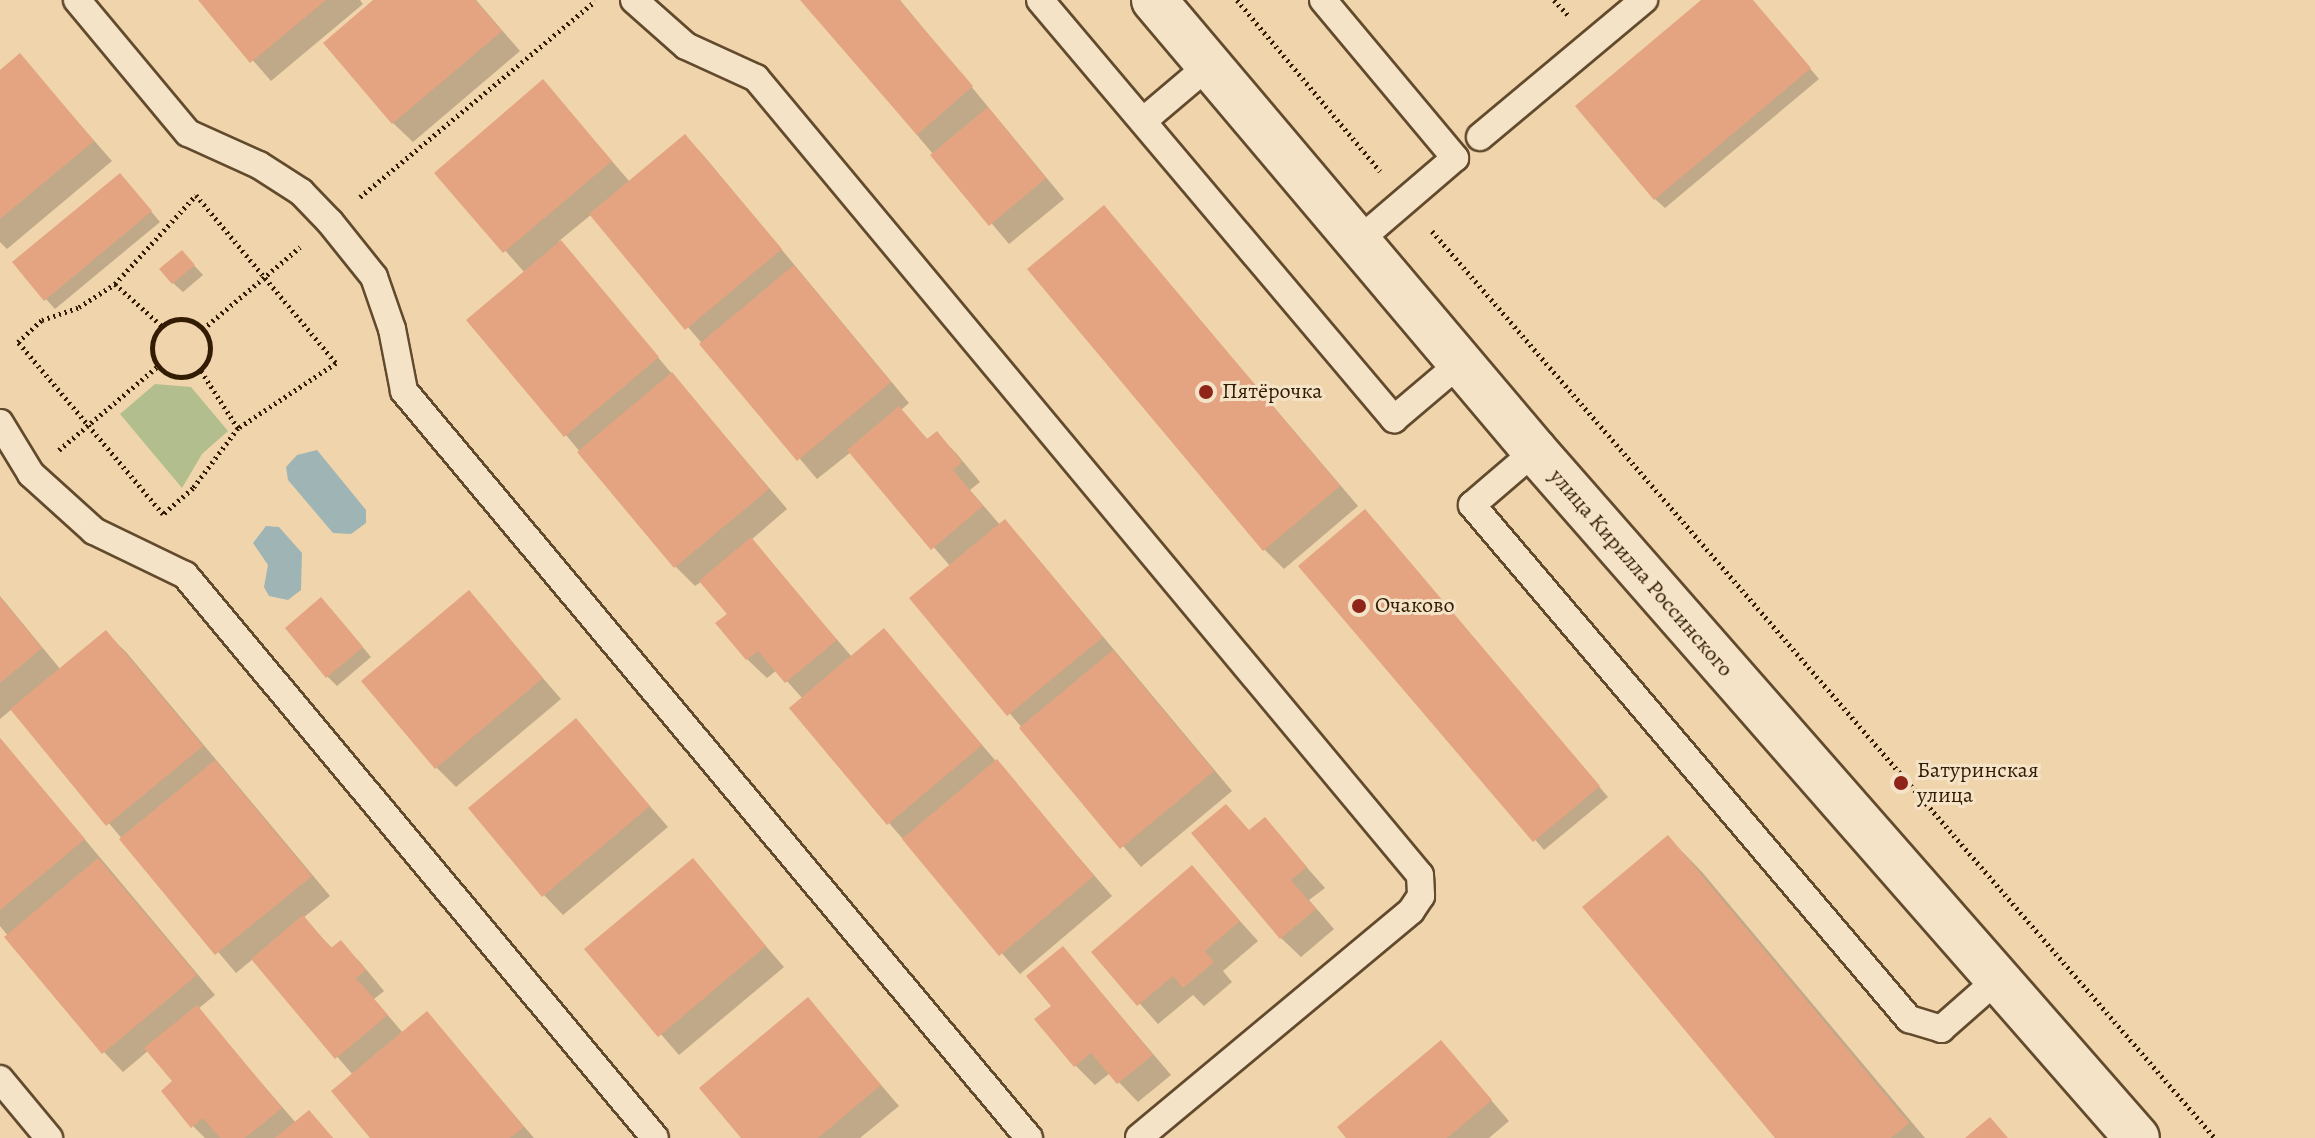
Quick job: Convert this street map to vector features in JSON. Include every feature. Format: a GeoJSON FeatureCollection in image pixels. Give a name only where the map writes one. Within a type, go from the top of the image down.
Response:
{"type":"FeatureCollection","features":[{"type":"Feature","properties":{"kind":"main road","name":"улица Кирилла Россинского"},"geometry":{"type":"LineString","coordinates":[[1154,0],[1535,451],[2137,1138]]}},
{"type":"Feature","properties":{"kind":"lane"},"geometry":{"type":"LineString","coordinates":[[77,0],[188,133],[259,165],[301,192],[330,222],[374,277],[392,329],[404,391],[1029,1138]]}},
{"type":"Feature","properties":{"kind":"lane"},"geometry":{"type":"LineString","coordinates":[[634,0],[686,46],[756,78],[1420,875],[1421,896],[1411,911],[1139,1138]]}},
{"type":"Feature","properties":{"kind":"lane"},"geometry":{"type":"LineString","coordinates":[[1040,0],[1394,419],[1460,363]]}},
{"type":"Feature","properties":{"kind":"lane"},"geometry":{"type":"LineString","coordinates":[[1323,0],[1455,158],[1357,242]]}},
{"type":"Feature","properties":{"kind":"lane"},"geometry":{"type":"LineString","coordinates":[[1480,137],[1644,0]]}},
{"type":"Feature","properties":{"kind":"lane"},"geometry":{"type":"LineString","coordinates":[[1143,121],[1209,65]]}},
{"type":"Feature","properties":{"kind":"lane"},"geometry":{"type":"LineString","coordinates":[[0,423],[31,474],[94,531],[185,575],[655,1138]]}},
{"type":"Feature","properties":{"kind":"lane"},"geometry":{"type":"LineString","coordinates":[[1535,451],[1472,505],[1909,1019],[1941,1029],[1998,979]]}},
{"type":"Feature","properties":{"kind":"lane"},"geometry":{"type":"LineString","coordinates":[[0,1079],[49,1138]]}},
{"type":"Feature","properties":{"kind":"path"},"geometry":{"type":"LineString","coordinates":[[203,329],[595,0]]}},
{"type":"Feature","properties":{"kind":"path"},"geometry":{"type":"LineString","coordinates":[[1237,0],[1373,163]]}},
{"type":"Feature","properties":{"kind":"path"},"geometry":{"type":"LineString","coordinates":[[196,195],[336,363],[238,428],[193,488],[163,514],[18,342],[42,320],[79,307],[115,284],[196,195]]}},
{"type":"Feature","properties":{"kind":"path"},"geometry":{"type":"LineString","coordinates":[[1427,226],[2215,1138]]}},
{"type":"Feature","properties":{"kind":"path"},"geometry":{"type":"LineString","coordinates":[[115,284],[162,326]]}},
{"type":"Feature","properties":{"kind":"path"},"geometry":{"type":"LineString","coordinates":[[201,371],[170,376],[158,366],[154,338],[162,326],[175,319],[203,329]]}},
{"type":"Feature","properties":{"kind":"path"},"geometry":{"type":"LineString","coordinates":[[201,371],[209,357],[203,329]]}},
{"type":"Feature","properties":{"kind":"path"},"geometry":{"type":"LineString","coordinates":[[31,474],[158,366]]}},
{"type":"Feature","properties":{"kind":"path"},"geometry":{"type":"LineString","coordinates":[[201,371],[238,428]]}},
{"type":"Feature","properties":{"kind":"green space"},"geometry":{"type":"Polygon","coordinates":[[[155,384],[191,387],[228,431],[202,454],[182,488],[120,414],[155,384]]]}},
{"type":"Feature","properties":{"kind":"shaded area"},"geometry":{"type":"Polygon","coordinates":[[[317,450],[366,510],[366,523],[351,534],[333,533],[288,480],[286,467],[297,455],[317,450]]]}},
{"type":"Feature","properties":{"kind":"shaded area"},"geometry":{"type":"Polygon","coordinates":[[[266,526],[279,527],[302,553],[301,590],[288,600],[269,596],[264,587],[268,565],[253,543],[266,526]]]}},
{"type":"Feature","properties":{"kind":"building"},"geometry":{"type":"Polygon","coordinates":[[[198,0],[326,0],[250,63],[198,0]]]}},
{"type":"Feature","properties":{"kind":"building"},"geometry":{"type":"Polygon","coordinates":[[[373,0],[475,0],[502,31],[392,124],[323,43],[373,0]]]}},
{"type":"Feature","properties":{"kind":"building"},"geometry":{"type":"Polygon","coordinates":[[[800,0],[899,0],[973,86],[917,135],[800,0]]]}},
{"type":"Feature","properties":{"kind":"building"},"geometry":{"type":"Polygon","coordinates":[[[1701,0],[1753,0],[1811,68],[1654,200],[1575,106],[1701,0]]]}},
{"type":"Feature","properties":{"kind":"building"},"geometry":{"type":"Polygon","coordinates":[[[20,53],[94,141],[0,219],[0,70],[20,53]]]}},
{"type":"Feature","properties":{"kind":"building"},"geometry":{"type":"Polygon","coordinates":[[[543,79],[612,161],[503,253],[434,173],[543,79]]]}},
{"type":"Feature","properties":{"kind":"building"},"geometry":{"type":"Polygon","coordinates":[[[988,107],[1046,178],[989,226],[930,155],[988,107]]]}},
{"type":"Feature","properties":{"kind":"building"},"geometry":{"type":"Polygon","coordinates":[[[685,134],[782,249],[685,330],[589,214],[685,134]]]}},
{"type":"Feature","properties":{"kind":"building"},"geometry":{"type":"Polygon","coordinates":[[[120,173],[152,211],[44,301],[12,262],[120,173]]]}},
{"type":"Feature","properties":{"kind":"building"},"geometry":{"type":"Polygon","coordinates":[[[1104,205],[1340,486],[1263,551],[1027,269],[1104,205]]]}},
{"type":"Feature","properties":{"kind":"building"},"geometry":{"type":"Polygon","coordinates":[[[561,240],[659,357],[564,437],[466,320],[561,240]]]}},
{"type":"Feature","properties":{"kind":"building"},"geometry":{"type":"Polygon","coordinates":[[[182,250],[195,265],[172,284],[159,269],[182,250]]]}},
{"type":"Feature","properties":{"kind":"building"},"geometry":{"type":"Polygon","coordinates":[[[794,265],[891,382],[797,461],[699,344],[794,265]]]}},
{"type":"Feature","properties":{"kind":"building"},"geometry":{"type":"Polygon","coordinates":[[[672,372],[769,489],[674,568],[577,452],[672,372]]]}},
{"type":"Feature","properties":{"kind":"building"},"geometry":{"type":"Polygon","coordinates":[[[899,406],[927,439],[937,431],[962,462],[953,470],[983,506],[931,550],[847,450],[899,406]]]}},
{"type":"Feature","properties":{"kind":"building"},"geometry":{"type":"Polygon","coordinates":[[[1365,509],[1600,786],[1533,842],[1298,566],[1365,509]]]}},
{"type":"Feature","properties":{"kind":"building"},"geometry":{"type":"Polygon","coordinates":[[[1005,519],[1103,637],[1007,716],[909,598],[1005,519]]]}},
{"type":"Feature","properties":{"kind":"building"},"geometry":{"type":"Polygon","coordinates":[[[751,537],[837,640],[785,683],[758,651],[746,660],[715,623],[727,614],[699,581],[751,537]]]}},
{"type":"Feature","properties":{"kind":"building"},"geometry":{"type":"Polygon","coordinates":[[[469,590],[543,678],[435,769],[361,681],[469,590]]]}},
{"type":"Feature","properties":{"kind":"building"},"geometry":{"type":"Polygon","coordinates":[[[0,597],[42,648],[0,683],[0,597]]]}},
{"type":"Feature","properties":{"kind":"building"},"geometry":{"type":"Polygon","coordinates":[[[321,597],[363,647],[326,678],[285,628],[321,597]]]}},
{"type":"Feature","properties":{"kind":"building"},"geometry":{"type":"Polygon","coordinates":[[[884,628],[982,745],[887,825],[789,708],[884,628]]]}},
{"type":"Feature","properties":{"kind":"building"},"geometry":{"type":"Polygon","coordinates":[[[106,630],[203,746],[106,826],[10,709],[106,630]]]}},
{"type":"Feature","properties":{"kind":"building"},"geometry":{"type":"Polygon","coordinates":[[[1113,650],[1214,771],[1120,849],[1019,728],[1113,650]]]}},
{"type":"Feature","properties":{"kind":"building"},"geometry":{"type":"Polygon","coordinates":[[[576,718],[650,806],[542,897],[468,808],[576,718]]]}},
{"type":"Feature","properties":{"kind":"building"},"geometry":{"type":"Polygon","coordinates":[[[0,738],[85,839],[0,910],[0,738]]]}},
{"type":"Feature","properties":{"kind":"building"},"geometry":{"type":"Polygon","coordinates":[[[997,759],[1094,876],[999,956],[902,839],[997,759]]]}},
{"type":"Feature","properties":{"kind":"building"},"geometry":{"type":"Polygon","coordinates":[[[215,760],[312,876],[215,955],[119,839],[215,760]]]}},
{"type":"Feature","properties":{"kind":"building"},"geometry":{"type":"Polygon","coordinates":[[[1226,804],[1249,830],[1265,817],[1307,867],[1291,880],[1316,909],[1280,939],[1191,833],[1226,804]]]}},
{"type":"Feature","properties":{"kind":"building"},"geometry":{"type":"Polygon","coordinates":[[[1668,835],[1909,1123],[1891,1138],[1775,1138],[1582,907],[1668,835]]]}},
{"type":"Feature","properties":{"kind":"building"},"geometry":{"type":"Polygon","coordinates":[[[98,858],[197,975],[102,1054],[4,937],[98,858]]]}},
{"type":"Feature","properties":{"kind":"building"},"geometry":{"type":"Polygon","coordinates":[[[693,858],[766,946],[658,1037],[584,949],[693,858]]]}},
{"type":"Feature","properties":{"kind":"building"},"geometry":{"type":"Polygon","coordinates":[[[1192,865],[1240,921],[1205,951],[1214,962],[1183,988],[1173,976],[1137,1006],[1091,952],[1192,865]]]}},
{"type":"Feature","properties":{"kind":"building"},"geometry":{"type":"Polygon","coordinates":[[[303,915],[331,948],[341,940],[366,970],[356,978],[388,1015],[335,1059],[251,959],[303,915]]]}},
{"type":"Feature","properties":{"kind":"building"},"geometry":{"type":"Polygon","coordinates":[[[1063,946],[1153,1055],[1117,1084],[1091,1053],[1074,1067],[1034,1019],[1051,1006],[1026,976],[1063,946]]]}},
{"type":"Feature","properties":{"kind":"building"},"geometry":{"type":"Polygon","coordinates":[[[808,997],[881,1085],[818,1138],[741,1138],[699,1088],[808,997]]]}},
{"type":"Feature","properties":{"kind":"building"},"geometry":{"type":"Polygon","coordinates":[[[197,1005],[282,1108],[245,1138],[220,1138],[203,1118],[191,1128],[161,1091],[172,1081],[144,1048],[197,1005]]]}},
{"type":"Feature","properties":{"kind":"building"},"geometry":{"type":"Polygon","coordinates":[[[427,1011],[524,1127],[510,1138],[370,1138],[331,1091],[427,1011]]]}},
{"type":"Feature","properties":{"kind":"building"},"geometry":{"type":"Polygon","coordinates":[[[1441,1040],[1492,1100],[1447,1138],[1346,1138],[1337,1127],[1441,1040]]]}},
{"type":"Feature","properties":{"kind":"building"},"geometry":{"type":"Polygon","coordinates":[[[309,1110],[333,1138],[275,1138],[309,1110]]]}},
{"type":"Feature","properties":{"kind":"building"},"geometry":{"type":"Polygon","coordinates":[[[1990,1117],[2008,1138],[1965,1138],[1990,1117]]]}},
{"type":"Feature","properties":{"kind":"place","name":"Пятёрочка"},"geometry":{"type":"Point","coordinates":[1206,392]}},
{"type":"Feature","properties":{"kind":"place","name":"Очаково"},"geometry":{"type":"Point","coordinates":[1359,606]}},
{"type":"Feature","properties":{"kind":"place","name":"Батуринская улица"},"geometry":{"type":"Point","coordinates":[1901,783]}}]}
